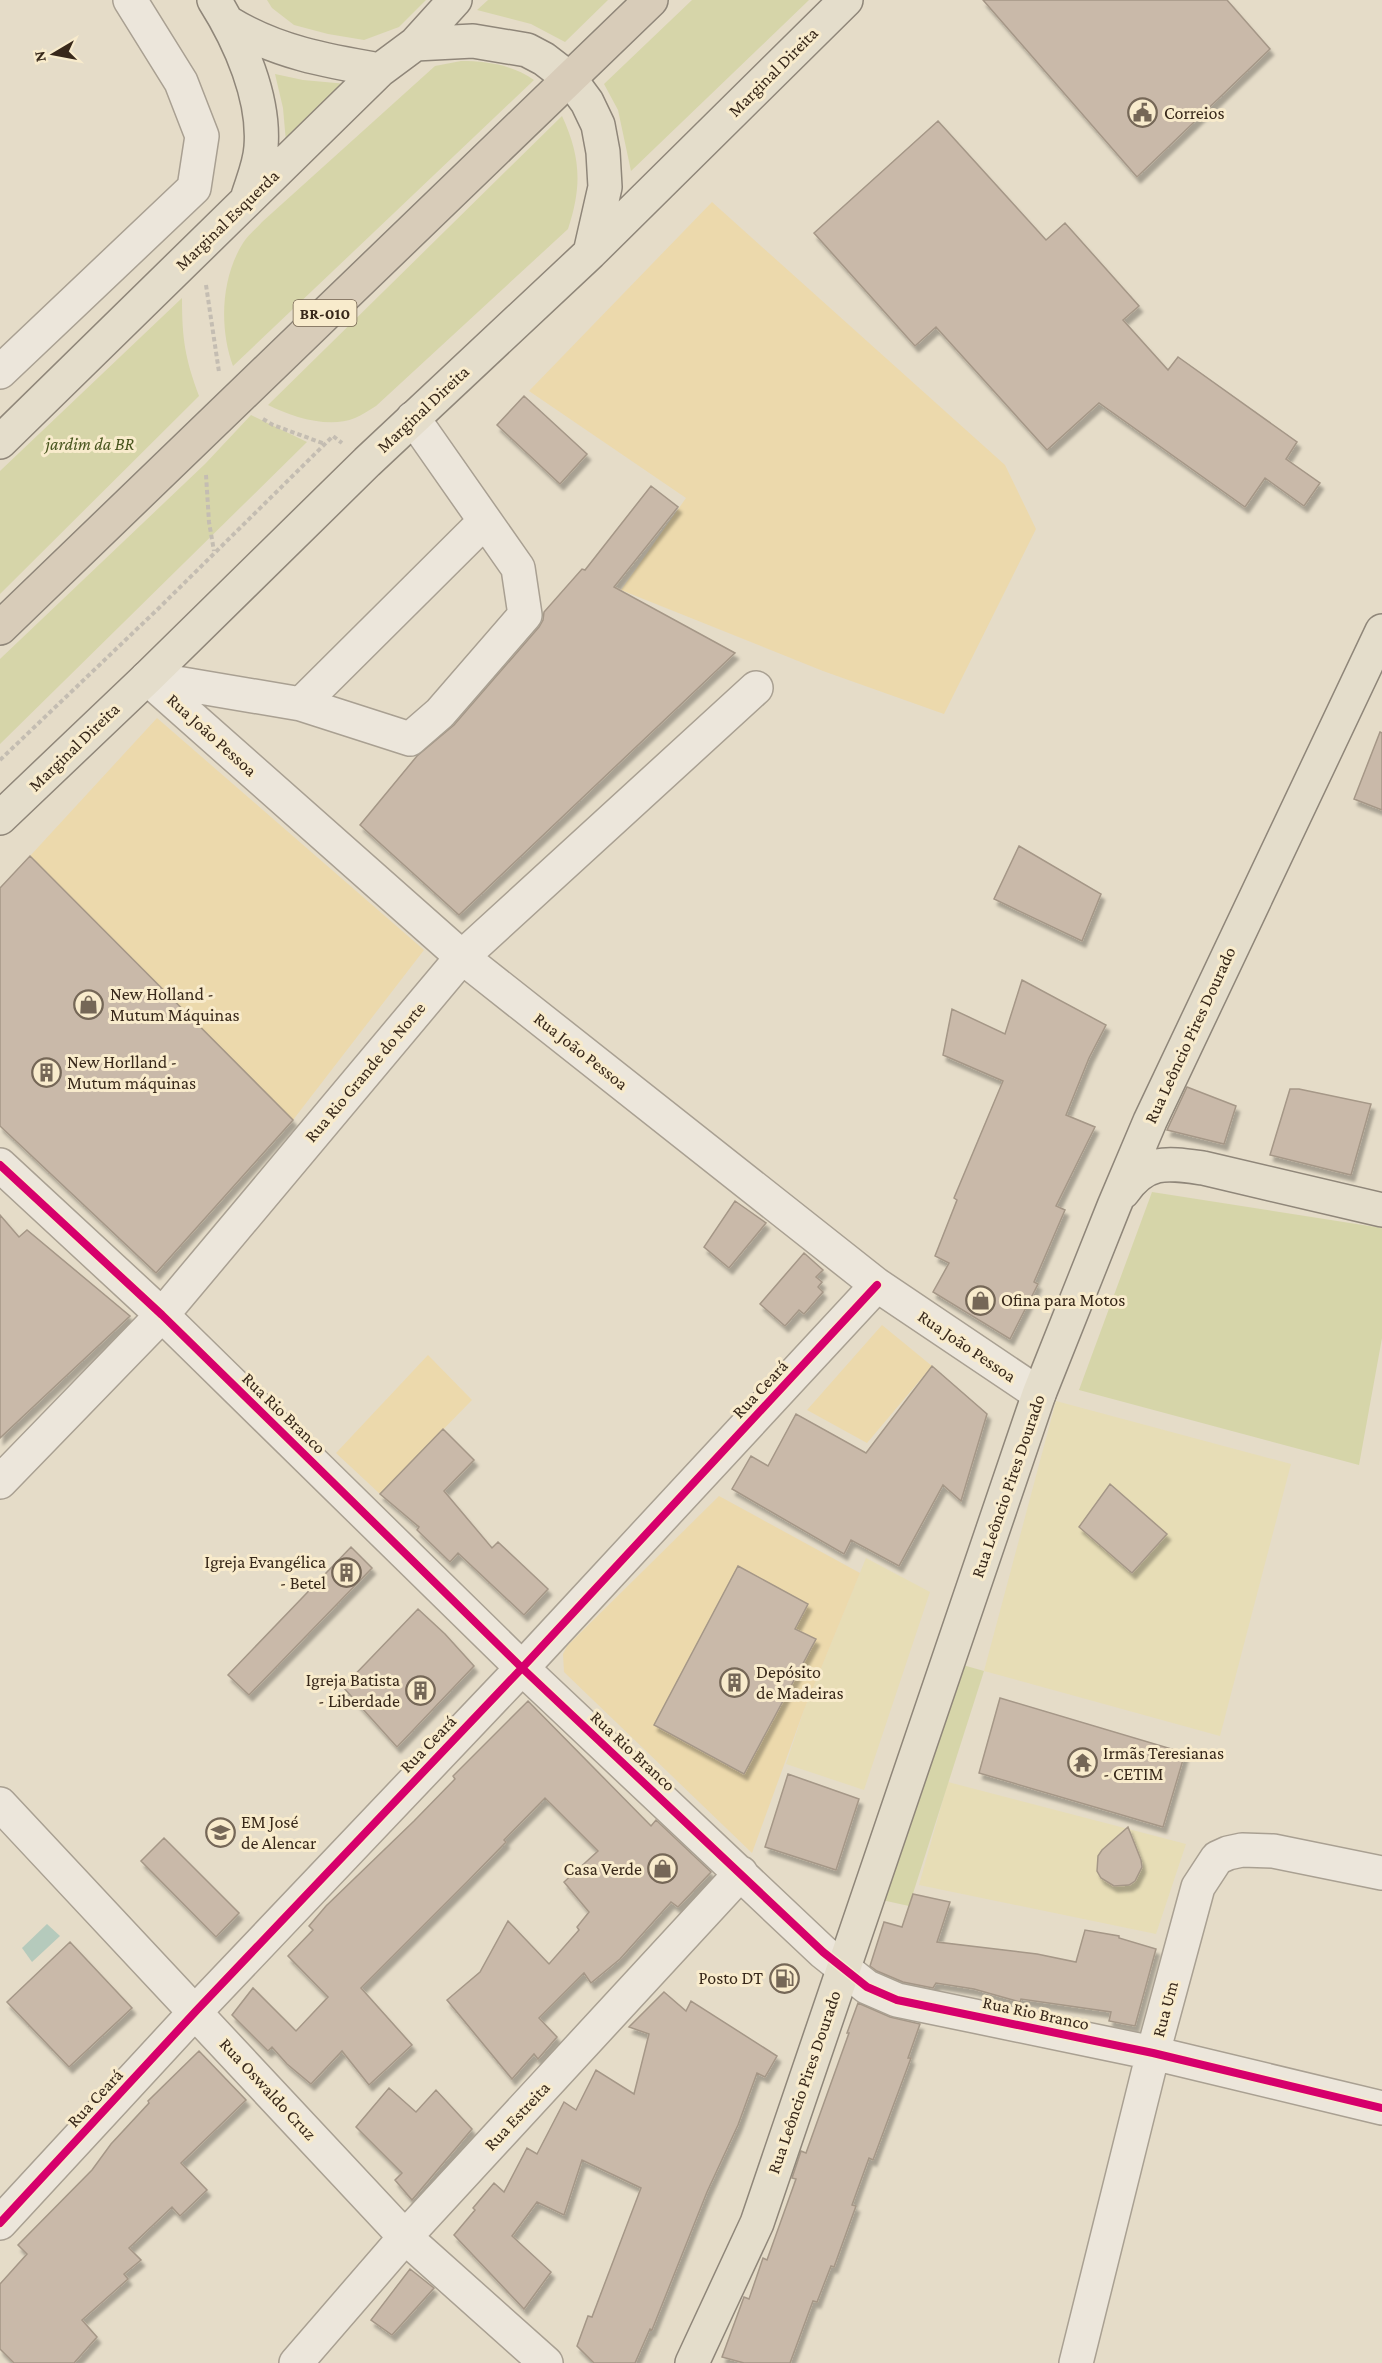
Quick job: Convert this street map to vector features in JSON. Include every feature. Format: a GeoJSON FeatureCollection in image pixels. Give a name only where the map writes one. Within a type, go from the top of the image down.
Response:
{"type":"FeatureCollection","features":[{"type":"Feature","properties":{"kind":"highway","name":"BR-010"},"geometry":{"type":"LineString","coordinates":[[0,627],[651,0]]}},
{"type":"Feature","properties":{"kind":"main road","name":"Marginal Esquerda"},"geometry":{"type":"LineString","coordinates":[[0,442],[380,70],[414,44],[455,0]]}},
{"type":"Feature","properties":{"kind":"main road","name":"Marginal Direita"},"geometry":{"type":"LineString","coordinates":[[0,818],[413,418],[590,253],[846,0]]}},
{"type":"Feature","properties":{"kind":"main road"},"geometry":{"type":"LineString","coordinates":[[221,12],[251,37],[285,50],[380,70]]}},
{"type":"Feature","properties":{"kind":"main road"},"geometry":{"type":"LineString","coordinates":[[221,12],[254,86],[260,112],[261,150],[246,201]]}},
{"type":"Feature","properties":{"kind":"main road"},"geometry":{"type":"LineString","coordinates":[[414,44],[473,41],[527,50],[544,59],[570,79],[587,102],[598,125],[603,152],[605,187],[590,253]]}},
{"type":"Feature","properties":{"kind":"main road","name":"Rua Leôncio Pires Dourado"},"geometry":{"type":"LineString","coordinates":[[692,2363],[757,2223],[1039,1394],[1150,1121],[1382,631]]}},
{"type":"Feature","properties":{"kind":"main road"},"geometry":{"type":"LineString","coordinates":[[0,797],[35,784]]}},
{"type":"Feature","properties":{"kind":"main road"},"geometry":{"type":"LineString","coordinates":[[1114,1206],[1129,1184],[1144,1170],[1158,1165],[1178,1164],[1382,1210]]}},
{"type":"Feature","properties":{"kind":"street"},"geometry":{"type":"LineString","coordinates":[[0,372],[194,188],[202,136],[181,82],[130,0]]}},
{"type":"Feature","properties":{"kind":"street"},"geometry":{"type":"LineString","coordinates":[[147,678],[301,704],[410,739],[440,714],[525,615],[518,568],[413,418]]}},
{"type":"Feature","properties":{"kind":"street"},"geometry":{"type":"LineString","coordinates":[[301,704],[485,521]]}},
{"type":"Feature","properties":{"kind":"street","name":"Rua João Pessoa"},"geometry":{"type":"LineString","coordinates":[[147,678],[462,957],[877,1285],[1039,1394]]}},
{"type":"Feature","properties":{"kind":"street","name":"Rua Rio Grande do Norte"},"geometry":{"type":"LineString","coordinates":[[0,1482],[162,1315],[462,957],[756,688]]}},
{"type":"Feature","properties":{"kind":"street","name":"Rua Rio Branco"},"geometry":{"type":"LineString","coordinates":[[0,1165],[162,1315],[522,1668],[842,1969],[867,1987],[897,2000],[1153,2053],[1382,2108]]}},
{"type":"Feature","properties":{"kind":"street","name":"Rua Ceará"},"geometry":{"type":"LineString","coordinates":[[0,2223],[196,2011],[522,1668],[877,1285]]}},
{"type":"Feature","properties":{"kind":"street","name":"Rua Oswaldo Cruz"},"geometry":{"type":"LineString","coordinates":[[0,1804],[405,2237],[546,2363]]}},
{"type":"Feature","properties":{"kind":"street","name":"Rua Um"},"geometry":{"type":"LineString","coordinates":[[1076,2363],[1153,2053],[1198,1887],[1217,1858],[1242,1850],[1273,1851],[1382,1873]]}},
{"type":"Feature","properties":{"kind":"street","name":"Rua Estreita"},"geometry":{"type":"LineString","coordinates":[[296,2363],[405,2237],[741,1873]]}},
{"type":"Feature","properties":{"kind":"path"},"geometry":{"type":"LineString","coordinates":[[212,422],[247,410],[273,425],[324,444]]}},
{"type":"Feature","properties":{"kind":"path"},"geometry":{"type":"LineString","coordinates":[[0,760],[160,607],[333,436]]}},
{"type":"Feature","properties":{"kind":"shaded area"},"geometry":{"type":"Polygon","coordinates":[[[1056,1401],[1291,1464],[1220,1736],[984,1671],[1056,1401]]]}},
{"type":"Feature","properties":{"kind":"shaded area"},"geometry":{"type":"Polygon","coordinates":[[[866,1558],[930,1592],[864,1790],[786,1764],[804,1710],[866,1558]]]}},
{"type":"Feature","properties":{"kind":"shaded area"},"geometry":{"type":"Polygon","coordinates":[[[948,1782],[1186,1844],[1156,1934],[919,1885],[948,1782]]]}},
{"type":"Feature","properties":{"kind":"shaded area"},"geometry":{"type":"Polygon","coordinates":[[[47,1924],[60,1936],[32,1962],[22,1948],[47,1924]]]}},
{"type":"Feature","properties":{"kind":"green space"},"geometry":{"type":"Polygon","coordinates":[[[267,0],[426,0],[399,27],[364,40],[294,25],[272,8],[267,0]]]}},
{"type":"Feature","properties":{"kind":"green space"},"geometry":{"type":"Polygon","coordinates":[[[488,0],[608,0],[565,42],[531,24],[477,10],[488,0]]]}},
{"type":"Feature","properties":{"kind":"green space"},"geometry":{"type":"Polygon","coordinates":[[[692,0],[809,0],[631,171],[618,110],[604,84],[692,0]]]}},
{"type":"Feature","properties":{"kind":"green space"},"geometry":{"type":"Polygon","coordinates":[[[461,61],[499,65],[534,80],[233,366],[224,320],[226,287],[236,257],[245,240],[435,66],[461,61]]]}},
{"type":"Feature","properties":{"kind":"green space"},"geometry":{"type":"Polygon","coordinates":[[[275,74],[303,80],[347,84],[286,142],[283,108],[275,74]]]}},
{"type":"Feature","properties":{"kind":"green space"},"geometry":{"type":"Polygon","coordinates":[[[562,116],[573,145],[577,172],[576,199],[568,229],[376,406],[363,414],[345,421],[322,422],[288,414],[268,405],[562,116]]]}},
{"type":"Feature","properties":{"kind":"green space","name":"jardim da BR"},"geometry":{"type":"Polygon","coordinates":[[[182,298],[185,348],[199,396],[0,594],[0,471],[182,298]]]}},
{"type":"Feature","properties":{"kind":"green space"},"geometry":{"type":"Polygon","coordinates":[[[251,415],[307,442],[0,744],[0,659],[205,464],[251,415]]]}},
{"type":"Feature","properties":{"kind":"green space"},"geometry":{"type":"Polygon","coordinates":[[[1152,1192],[1382,1228],[1382,1338],[1359,1465],[1079,1390],[1152,1192]]]}},
{"type":"Feature","properties":{"kind":"green space"},"geometry":{"type":"Polygon","coordinates":[[[952,1662],[984,1671],[909,1906],[873,1898],[952,1662]]]}},
{"type":"Feature","properties":{"kind":"sand"},"geometry":{"type":"Polygon","coordinates":[[[712,202],[1005,465],[1036,529],[944,714],[823,671],[621,590],[686,498],[529,391],[712,202]]]}},
{"type":"Feature","properties":{"kind":"sand"},"geometry":{"type":"Polygon","coordinates":[[[157,718],[424,950],[293,1120],[30,856],[157,718]]]}},
{"type":"Feature","properties":{"kind":"sand"},"geometry":{"type":"Polygon","coordinates":[[[882,1325],[932,1366],[867,1443],[807,1410],[882,1325]]]}},
{"type":"Feature","properties":{"kind":"sand"},"geometry":{"type":"Polygon","coordinates":[[[428,1355],[472,1400],[380,1494],[336,1453],[428,1355]]]}},
{"type":"Feature","properties":{"kind":"sand"},"geometry":{"type":"Polygon","coordinates":[[[719,1496],[860,1573],[804,1710],[752,1853],[564,1672],[563,1654],[567,1646],[719,1496]]]}},
{"type":"Feature","properties":{"kind":"building","name":"Correios"},"geometry":{"type":"Polygon","coordinates":[[[983,0],[1227,0],[1270,49],[1137,177],[983,0]]]}},
{"type":"Feature","properties":{"kind":"building"},"geometry":{"type":"Polygon","coordinates":[[[938,121],[1046,240],[1065,223],[1139,306],[1123,320],[1168,370],[1178,357],[1297,442],[1286,459],[1320,483],[1304,506],[1265,478],[1245,507],[1099,403],[1047,450],[936,327],[915,346],[814,233],[938,121]]]}},
{"type":"Feature","properties":{"kind":"building"},"geometry":{"type":"Polygon","coordinates":[[[524,396],[587,454],[560,484],[497,425],[524,396]]]}},
{"type":"Feature","properties":{"kind":"building"},"geometry":{"type":"Polygon","coordinates":[[[651,486],[678,507],[614,587],[735,653],[459,915],[360,825],[417,756],[454,725],[539,627],[544,612],[582,569],[585,570],[651,486]]]}},
{"type":"Feature","properties":{"kind":"building"},"geometry":{"type":"Polygon","coordinates":[[[1380,732],[1382,733],[1382,810],[1354,799],[1380,732]]]}},
{"type":"Feature","properties":{"kind":"building"},"geometry":{"type":"Polygon","coordinates":[[[1019,846],[1101,894],[1082,941],[994,899],[1019,846]]]}},
{"type":"Feature","properties":{"kind":"building","name":"New Holland - Mutum Máquinas"},"geometry":{"type":"Polygon","coordinates":[[[30,856],[293,1120],[156,1273],[0,1126],[0,888],[30,856]]]}},
{"type":"Feature","properties":{"kind":"building"},"geometry":{"type":"Polygon","coordinates":[[[1022,980],[1106,1025],[1089,1058],[1066,1115],[1095,1127],[1056,1206],[1065,1210],[1034,1282],[1038,1284],[1010,1339],[933,1292],[949,1263],[935,1256],[957,1200],[954,1198],[1003,1081],[943,1055],[952,1009],[1005,1034],[1022,980]]]}},
{"type":"Feature","properties":{"kind":"building"},"geometry":{"type":"Polygon","coordinates":[[[1187,1087],[1236,1106],[1224,1144],[1167,1130],[1187,1087]]]}},
{"type":"Feature","properties":{"kind":"building"},"geometry":{"type":"Polygon","coordinates":[[[1290,1089],[1371,1104],[1351,1175],[1270,1155],[1290,1089]]]}},
{"type":"Feature","properties":{"kind":"building"},"geometry":{"type":"Polygon","coordinates":[[[735,1201],[766,1223],[729,1268],[704,1247],[735,1201]]]}},
{"type":"Feature","properties":{"kind":"building"},"geometry":{"type":"Polygon","coordinates":[[[0,1215],[19,1237],[27,1230],[130,1316],[0,1438],[0,1215]]]}},
{"type":"Feature","properties":{"kind":"building"},"geometry":{"type":"Polygon","coordinates":[[[804,1253],[823,1270],[816,1277],[822,1282],[818,1287],[823,1292],[804,1314],[799,1310],[785,1326],[760,1304],[804,1253]]]}},
{"type":"Feature","properties":{"kind":"building"},"geometry":{"type":"Polygon","coordinates":[[[932,1366],[987,1414],[961,1501],[943,1485],[899,1566],[851,1540],[844,1554],[732,1489],[751,1456],[768,1466],[796,1414],[866,1453],[932,1366]]]}},
{"type":"Feature","properties":{"kind":"building"},"geometry":{"type":"Polygon","coordinates":[[[443,1429],[474,1460],[444,1491],[492,1548],[498,1542],[548,1589],[524,1615],[458,1553],[450,1562],[417,1530],[419,1527],[380,1494],[443,1429]]]}},
{"type":"Feature","properties":{"kind":"building"},"geometry":{"type":"Polygon","coordinates":[[[1110,1484],[1167,1534],[1132,1573],[1079,1527],[1110,1484]]]}},
{"type":"Feature","properties":{"kind":"building"},"geometry":{"type":"Polygon","coordinates":[[[351,1547],[372,1568],[249,1695],[228,1675],[351,1547]]]}},
{"type":"Feature","properties":{"kind":"building","name":"Depósito de Madeiras"},"geometry":{"type":"Polygon","coordinates":[[[738,1566],[808,1604],[795,1629],[816,1639],[744,1774],[654,1725],[738,1566]]]}},
{"type":"Feature","properties":{"kind":"building"},"geometry":{"type":"Polygon","coordinates":[[[418,1609],[474,1666],[397,1747],[343,1687],[418,1609]]]}},
{"type":"Feature","properties":{"kind":"building","name":"Irmãs Teresianas - CETIM"},"geometry":{"type":"Polygon","coordinates":[[[1000,1698],[1185,1753],[1163,1827],[979,1773],[1000,1698]]]}},
{"type":"Feature","properties":{"kind":"building"},"geometry":{"type":"Polygon","coordinates":[[[528,1701],[651,1826],[656,1820],[711,1872],[678,1907],[671,1902],[620,1959],[591,1983],[584,1973],[539,2018],[557,2037],[538,2059],[534,2054],[512,2079],[447,2000],[480,1972],[508,1921],[549,1964],[579,1930],[577,1927],[589,1912],[564,1882],[598,1851],[545,1798],[504,1840],[506,1842],[361,1988],[412,2045],[369,2085],[342,2051],[311,2084],[287,2064],[272,2047],[268,2051],[232,2015],[253,1988],[296,2031],[328,1997],[288,1956],[313,1930],[309,1926],[326,1906],[455,1779],[453,1776],[528,1701]]]}},
{"type":"Feature","properties":{"kind":"building"},"geometry":{"type":"Polygon","coordinates":[[[788,1774],[859,1799],[836,1870],[765,1847],[788,1774]]]}},
{"type":"Feature","properties":{"kind":"building"},"geometry":{"type":"Polygon","coordinates":[[[1128,1827],[1142,1867],[1135,1881],[1129,1885],[1114,1886],[1101,1878],[1097,1871],[1098,1856],[1128,1827]]]}},
{"type":"Feature","properties":{"kind":"building"},"geometry":{"type":"Polygon","coordinates":[[[164,1838],[239,1913],[216,1937],[141,1861],[164,1838]]]}},
{"type":"Feature","properties":{"kind":"building"},"geometry":{"type":"Polygon","coordinates":[[[913,1894],[950,1902],[937,1942],[1037,1954],[1076,1962],[1085,1930],[1119,1936],[1119,1938],[1156,1949],[1135,2026],[1109,2021],[1111,2012],[1021,1999],[1020,2002],[974,1989],[936,1983],[933,1988],[903,1982],[877,1971],[870,1966],[884,1922],[902,1927],[913,1894]]]}},
{"type":"Feature","properties":{"kind":"building"},"geometry":{"type":"Polygon","coordinates":[[[70,1942],[132,2008],[69,2067],[7,2002],[70,1942]]]}},
{"type":"Feature","properties":{"kind":"building"},"geometry":{"type":"Polygon","coordinates":[[[664,1992],[686,2011],[691,2001],[777,2056],[765,2077],[757,2073],[738,2125],[707,2192],[652,2330],[650,2329],[635,2363],[594,2363],[577,2346],[588,2316],[592,2317],[641,2188],[582,2160],[564,2215],[537,2202],[512,2236],[551,2272],[524,2309],[454,2235],[494,2183],[504,2192],[527,2148],[537,2154],[564,2102],[576,2110],[596,2070],[634,2094],[649,2034],[629,2027],[664,1992]]]}},
{"type":"Feature","properties":{"kind":"building"},"geometry":{"type":"Polygon","coordinates":[[[858,2003],[890,2017],[920,2024],[908,2058],[911,2058],[873,2160],[869,2158],[852,2205],[856,2206],[834,2267],[831,2266],[817,2302],[813,2301],[790,2363],[744,2363],[722,2357],[744,2297],[749,2299],[763,2258],[767,2260],[796,2179],[792,2178],[801,2151],[806,2153],[858,2003]]]}},
{"type":"Feature","properties":{"kind":"building"},"geometry":{"type":"Polygon","coordinates":[[[199,2051],[246,2100],[181,2163],[207,2190],[180,2216],[172,2207],[129,2248],[141,2260],[124,2274],[128,2279],[82,2320],[97,2337],[74,2363],[14,2363],[0,2349],[0,2284],[27,2254],[18,2245],[92,2170],[111,2144],[149,2103],[148,2101],[199,2051]]]}},
{"type":"Feature","properties":{"kind":"building"},"geometry":{"type":"Polygon","coordinates":[[[389,2088],[416,2112],[436,2090],[472,2129],[412,2200],[395,2180],[402,2173],[356,2127],[389,2088]]]}},
{"type":"Feature","properties":{"kind":"building"},"geometry":{"type":"Polygon","coordinates":[[[410,2269],[434,2288],[392,2335],[371,2320],[410,2269]]]}},
{"type":"Feature","properties":{"kind":"cycle path"},"geometry":{"type":"LineString","coordinates":[[0,1165],[162,1315],[522,1668],[823,1952],[867,1987],[897,2000],[1153,2053],[1382,2108]]}},
{"type":"Feature","properties":{"kind":"cycle path"},"geometry":{"type":"LineString","coordinates":[[0,2223],[196,2011],[522,1668],[877,1285]]}},
{"type":"Feature","properties":{"kind":"place","name":"Correios"},"geometry":{"type":"Point","coordinates":[1143,113]}},
{"type":"Feature","properties":{"kind":"place","name":"New Holland - Mutum Máquinas"},"geometry":{"type":"Point","coordinates":[89,1004]}},
{"type":"Feature","properties":{"kind":"place","name":"New Horlland - Mutum máquinas"},"geometry":{"type":"Point","coordinates":[46,1072]}},
{"type":"Feature","properties":{"kind":"place","name":"Ofina para Motos"},"geometry":{"type":"Point","coordinates":[980,1300]}},
{"type":"Feature","properties":{"kind":"place","name":"Igreja Evangélica - Betel"},"geometry":{"type":"Point","coordinates":[347,1572]}},
{"type":"Feature","properties":{"kind":"place","name":"Depósito de Madeiras"},"geometry":{"type":"Point","coordinates":[735,1682]}},
{"type":"Feature","properties":{"kind":"place","name":"Igreja Batista - Liberdade"},"geometry":{"type":"Point","coordinates":[421,1690]}},
{"type":"Feature","properties":{"kind":"place","name":"Irmãs Teresianas - CETIM"},"geometry":{"type":"Point","coordinates":[1082,1763]}},
{"type":"Feature","properties":{"kind":"place","name":"EM José de Alencar"},"geometry":{"type":"Point","coordinates":[220,1832]}},
{"type":"Feature","properties":{"kind":"place","name":"Casa Verde"},"geometry":{"type":"Point","coordinates":[663,1869]}},
{"type":"Feature","properties":{"kind":"place","name":"Posto DT"},"geometry":{"type":"Point","coordinates":[784,1978]}}]}
